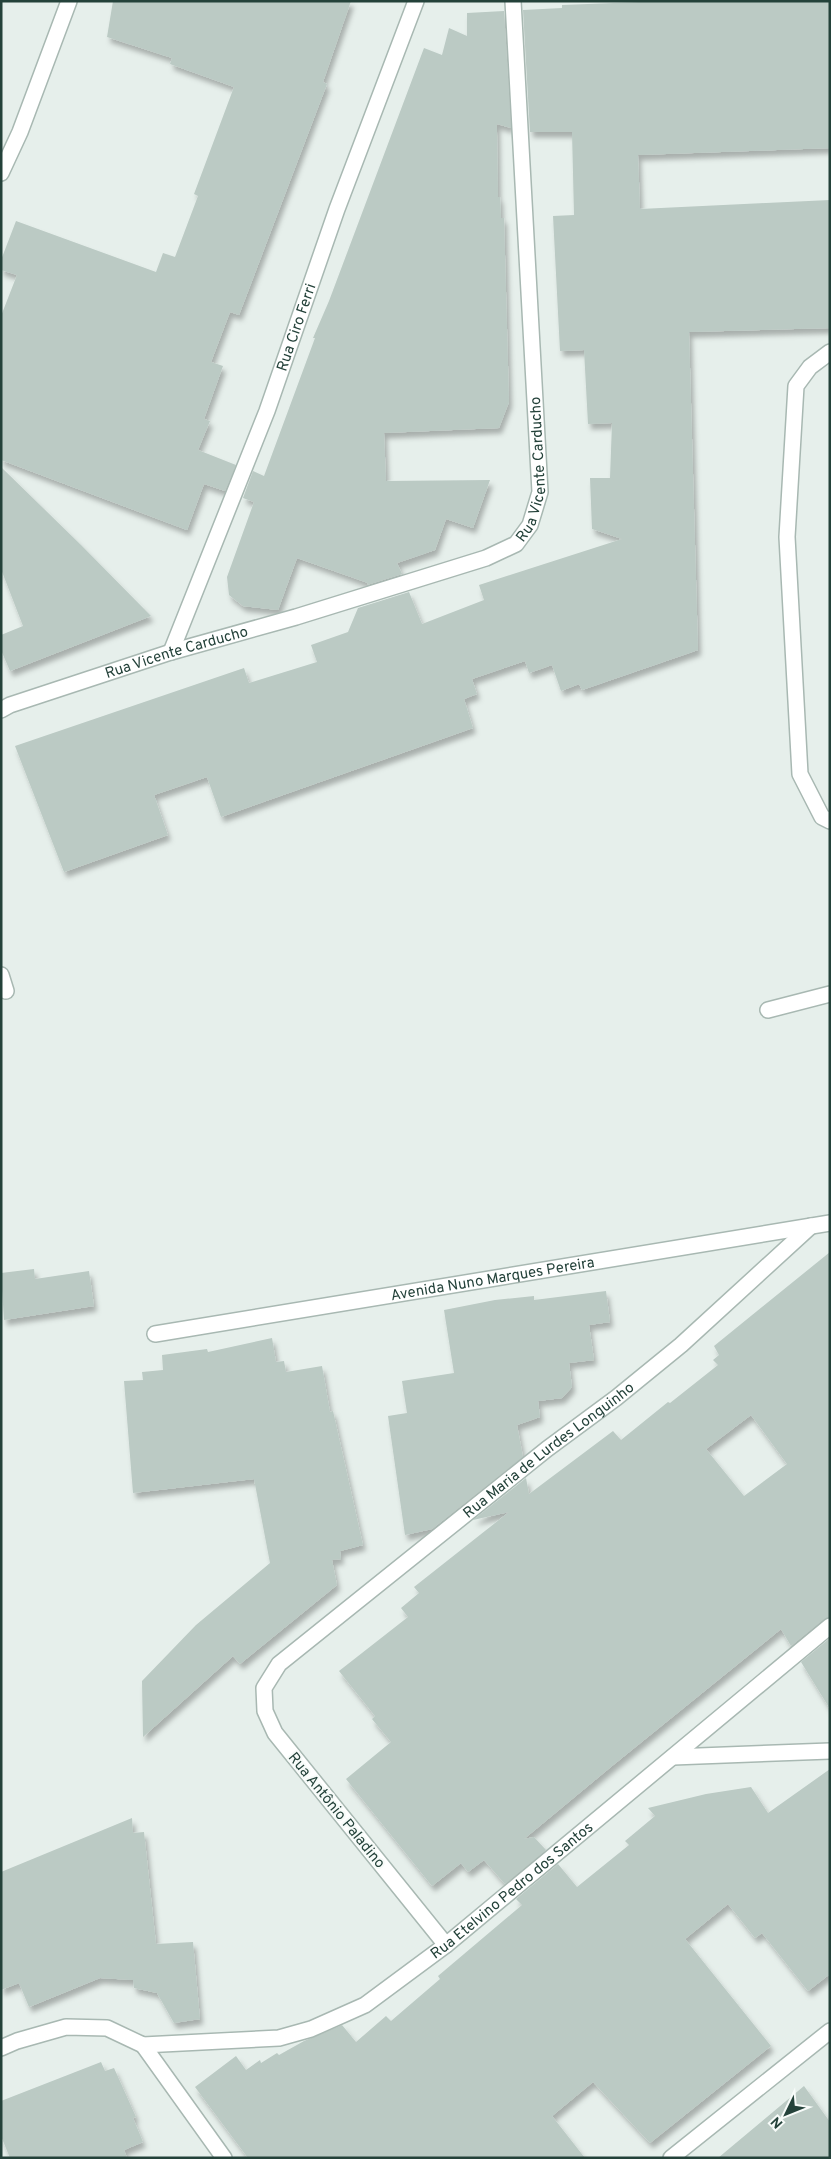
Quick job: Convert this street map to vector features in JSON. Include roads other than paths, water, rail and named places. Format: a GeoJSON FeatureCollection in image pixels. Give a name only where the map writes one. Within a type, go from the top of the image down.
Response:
{"type":"FeatureCollection","features":[{"type":"Feature","properties":{"kind":"street"},"geometry":{"type":"LineString","coordinates":[[1,173],[20,132],[69,1]]}},
{"type":"Feature","properties":{"kind":"street","name":"Rua Ciro Ferri"},"geometry":{"type":"LineString","coordinates":[[171,652],[267,411],[337,208],[416,1]]}},
{"type":"Feature","properties":{"kind":"street","name":"Rua Vicente Carducho"},"geometry":{"type":"LineString","coordinates":[[1,710],[10,705],[171,652],[296,618],[486,558],[516,544],[530,525],[540,492],[513,1]]}},
{"type":"Feature","properties":{"kind":"street"},"geometry":{"type":"LineString","coordinates":[[830,352],[810,367],[796,386],[787,537],[800,774],[822,816],[830,821]]}},
{"type":"Feature","properties":{"kind":"street"},"geometry":{"type":"LineString","coordinates":[[1,975],[6,991]]}},
{"type":"Feature","properties":{"kind":"street"},"geometry":{"type":"LineString","coordinates":[[768,1010],[830,994]]}},
{"type":"Feature","properties":{"kind":"street","name":"Avenida Nuno Marques Pereira"},"geometry":{"type":"LineString","coordinates":[[156,1334],[830,1223]]}},
{"type":"Feature","properties":{"kind":"street","name":"Rua Maria de Lurdes Longuinho"},"geometry":{"type":"LineString","coordinates":[[278,1664],[539,1455],[616,1398],[681,1345],[811,1226]]}},
{"type":"Feature","properties":{"kind":"street","name":"Rua Etelvino Pedro dos Santos"},"geometry":{"type":"LineString","coordinates":[[143,2045],[279,2038],[311,2028],[364,2005],[446,1945],[830,1626]]}},
{"type":"Feature","properties":{"kind":"street","name":"Rua Antônio Paladino"},"geometry":{"type":"LineString","coordinates":[[278,1664],[264,1688],[264,1711],[275,1733],[446,1945]]}},
{"type":"Feature","properties":{"kind":"street"},"geometry":{"type":"LineString","coordinates":[[673,1756],[830,1751]]}},
{"type":"Feature","properties":{"kind":"street"},"geometry":{"type":"LineString","coordinates":[[1,2048],[17,2041],[66,2027],[107,2028],[143,2045],[224,2158]]}},
{"type":"Feature","properties":{"kind":"street"},"geometry":{"type":"LineString","coordinates":[[671,2158],[830,2031]]}}]}
